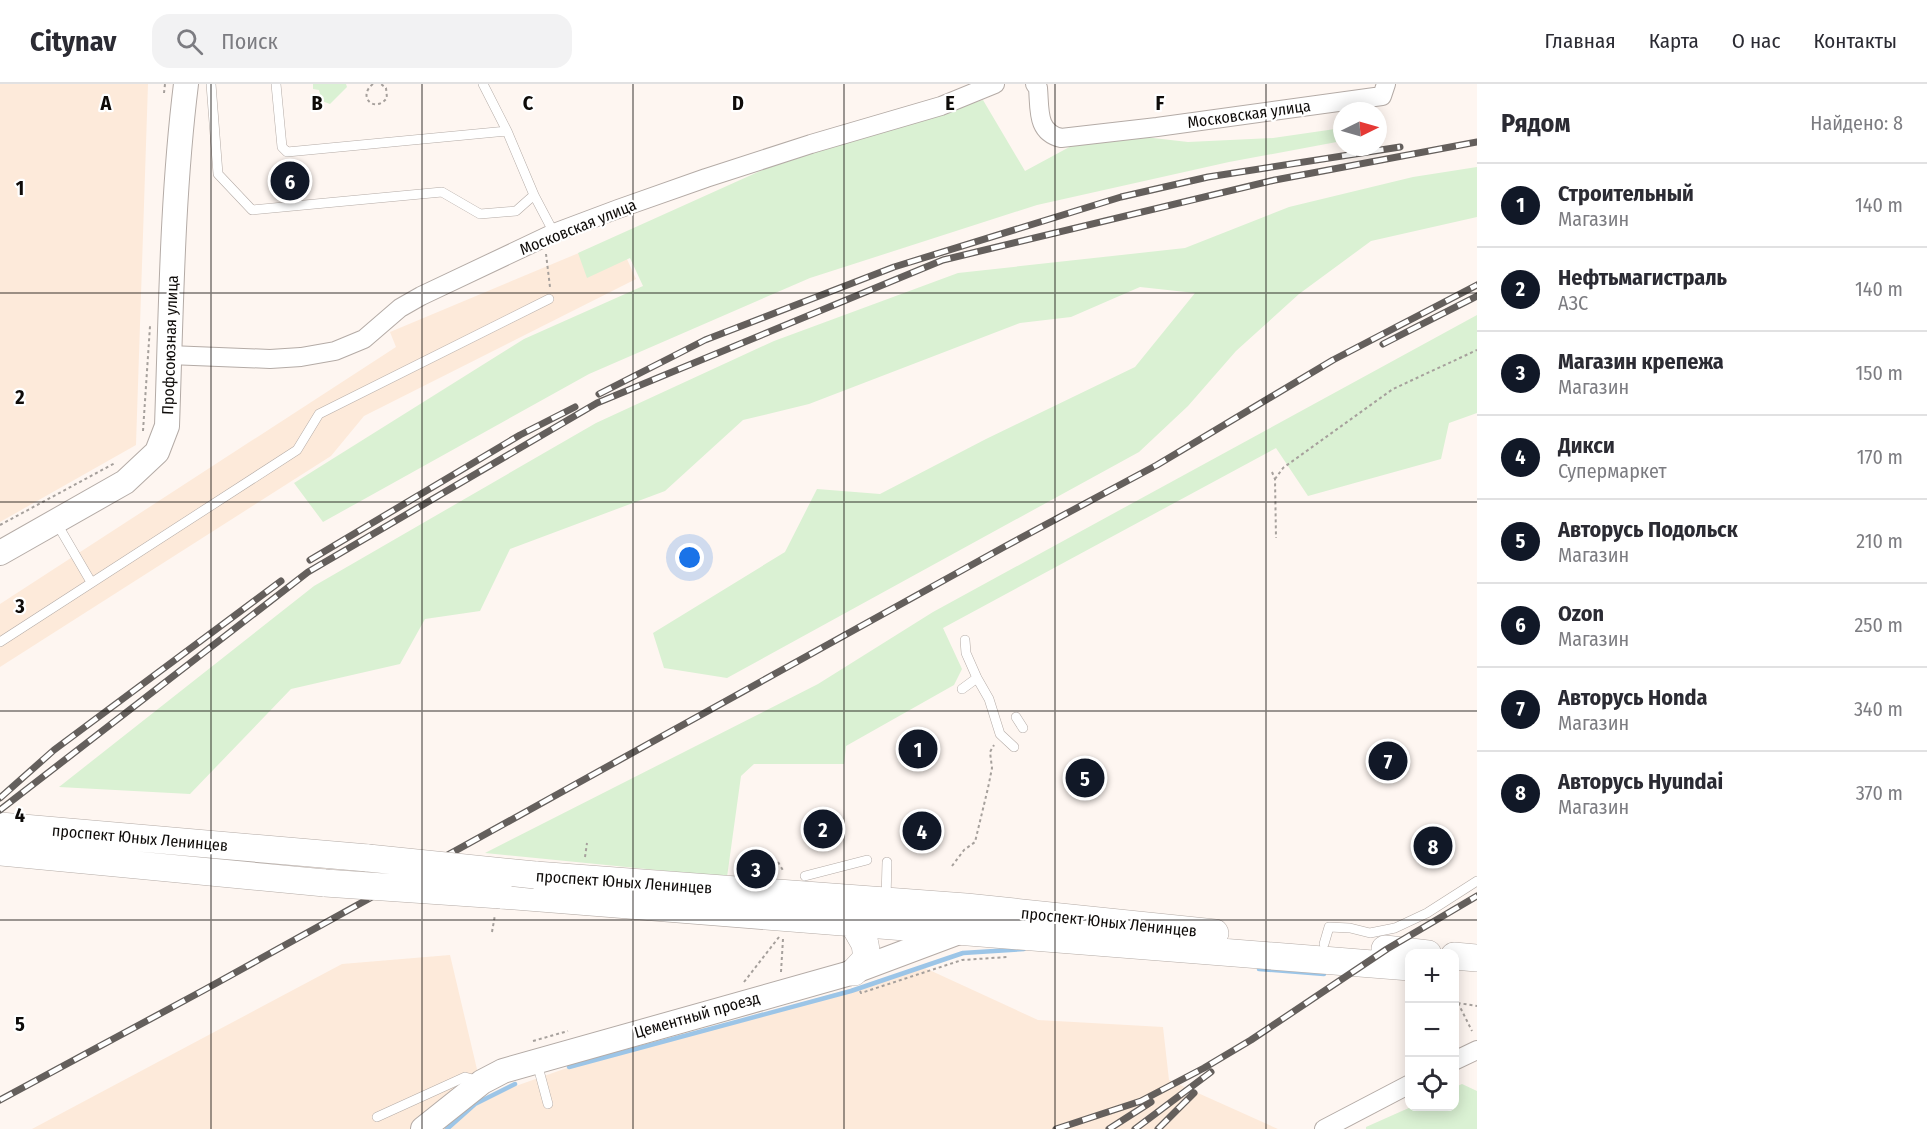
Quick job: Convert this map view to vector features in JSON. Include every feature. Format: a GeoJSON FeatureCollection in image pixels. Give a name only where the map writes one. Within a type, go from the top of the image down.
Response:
{"type":"FeatureCollection","features":[{"type":"Feature","properties":{"kind":"main road","name":"проспект Юных Ленинцев"},"geometry":{"type":"LineString","coordinates":[[0,826],[535,875],[886,902],[963,919],[1405,966]]}},
{"type":"Feature","properties":{"kind":"main road","name":"проспект Юных Ленинцев"},"geometry":{"type":"LineString","coordinates":[[0,852],[498,902],[853,923],[1032,914],[1405,952]]}},
{"type":"Feature","properties":{"kind":"main road"},"geometry":{"type":"LineString","coordinates":[[853,923],[865,944],[867,958],[857,982]]}},
{"type":"Feature","properties":{"kind":"main road"},"geometry":{"type":"LineString","coordinates":[[1459,956],[1477,958]]}},
{"type":"Feature","properties":{"kind":"main road"},"geometry":{"type":"LineString","coordinates":[[1459,972],[1477,974]]}},
{"type":"Feature","properties":{"kind":"street","name":"Профсоюзная улица"},"geometry":{"type":"LineString","coordinates":[[0,553],[125,483],[157,452],[167,426],[172,255],[179,143],[186,84]]}},
{"type":"Feature","properties":{"kind":"street","name":"Московская улица"},"geometry":{"type":"LineString","coordinates":[[169,355],[270,359],[301,357],[335,351],[364,339],[400,308],[422,296],[549,236],[706,178],[941,106],[995,84]]}},
{"type":"Feature","properties":{"kind":"street","name":"Московская улица"},"geometry":{"type":"LineString","coordinates":[[1035,84],[1038,88],[1043,128],[1051,135],[1060,138],[1382,96],[1386,84]]}},
{"type":"Feature","properties":{"kind":"street","name":"Цементный проезд"},"geometry":{"type":"LineString","coordinates":[[423,1129],[482,1082],[503,1071],[537,1060],[857,982],[963,919]]}},
{"type":"Feature","properties":{"kind":"street"},"geometry":{"type":"LineString","coordinates":[[1459,1059],[1477,1050]]}},
{"type":"Feature","properties":{"kind":"street"},"geometry":{"type":"LineString","coordinates":[[1324,1129],[1353,1121],[1405,1087]]}},
{"type":"Feature","properties":{"kind":"lane"},"geometry":{"type":"LineString","coordinates":[[211,84],[218,174],[252,210],[442,192],[480,214],[516,211],[534,195]]}},
{"type":"Feature","properties":{"kind":"lane"},"geometry":{"type":"LineString","coordinates":[[276,84],[282,147],[287,152],[507,131]]}},
{"type":"Feature","properties":{"kind":"lane"},"geometry":{"type":"LineString","coordinates":[[483,84],[507,131],[549,236]]}},
{"type":"Feature","properties":{"kind":"lane"},"geometry":{"type":"LineString","coordinates":[[0,642],[297,450],[319,414],[549,299]]}},
{"type":"Feature","properties":{"kind":"lane"},"geometry":{"type":"LineString","coordinates":[[56,522],[91,582]]}},
{"type":"Feature","properties":{"kind":"lane"},"geometry":{"type":"LineString","coordinates":[[965,640],[966,653],[989,699],[1000,734],[1014,747]]}},
{"type":"Feature","properties":{"kind":"lane"},"geometry":{"type":"LineString","coordinates":[[962,689],[977,678]]}},
{"type":"Feature","properties":{"kind":"lane"},"geometry":{"type":"LineString","coordinates":[[1016,717],[1023,728]]}},
{"type":"Feature","properties":{"kind":"lane"},"geometry":{"type":"LineString","coordinates":[[805,876],[867,860]]}},
{"type":"Feature","properties":{"kind":"lane"},"geometry":{"type":"LineString","coordinates":[[886,902],[887,862]]}},
{"type":"Feature","properties":{"kind":"lane"},"geometry":{"type":"LineString","coordinates":[[1324,944],[1329,927],[1350,928],[1370,933],[1395,928],[1427,913],[1477,881]]}},
{"type":"Feature","properties":{"kind":"lane"},"geometry":{"type":"LineString","coordinates":[[537,1060],[548,1104]]}},
{"type":"Feature","properties":{"kind":"lane"},"geometry":{"type":"LineString","coordinates":[[378,1117],[465,1077],[482,1082]]}},
{"type":"Feature","properties":{"kind":"path"},"geometry":{"type":"LineString","coordinates":[[164,96],[165,84]]}},
{"type":"Feature","properties":{"kind":"path"},"geometry":{"type":"LineString","coordinates":[[373,84],[368,88],[366,95],[369,102],[375,105],[382,104],[387,98],[388,91],[381,84]]}},
{"type":"Feature","properties":{"kind":"path"},"geometry":{"type":"LineString","coordinates":[[549,236],[549,299]]}},
{"type":"Feature","properties":{"kind":"path"},"geometry":{"type":"LineString","coordinates":[[143,437],[150,319]]}},
{"type":"Feature","properties":{"kind":"path"},"geometry":{"type":"LineString","coordinates":[[1275,479],[1283,468],[1393,389],[1477,350]]}},
{"type":"Feature","properties":{"kind":"path"},"geometry":{"type":"LineString","coordinates":[[0,525],[122,460]]}},
{"type":"Feature","properties":{"kind":"path"},"geometry":{"type":"LineString","coordinates":[[1272,472],[1275,479],[1276,538]]}},
{"type":"Feature","properties":{"kind":"path"},"geometry":{"type":"LineString","coordinates":[[952,866],[964,850],[975,842],[992,768],[990,752],[1000,734]]}},
{"type":"Feature","properties":{"kind":"path"},"geometry":{"type":"LineString","coordinates":[[584,862],[587,843]]}},
{"type":"Feature","properties":{"kind":"path"},"geometry":{"type":"LineString","coordinates":[[778,862],[788,880]]}},
{"type":"Feature","properties":{"kind":"path"},"geometry":{"type":"LineString","coordinates":[[492,932],[498,902]]}},
{"type":"Feature","properties":{"kind":"path"},"geometry":{"type":"LineString","coordinates":[[744,982],[783,932]]}},
{"type":"Feature","properties":{"kind":"path"},"geometry":{"type":"LineString","coordinates":[[780,973],[783,940]]}},
{"type":"Feature","properties":{"kind":"path"},"geometry":{"type":"LineString","coordinates":[[857,982],[962,960],[1007,957]]}},
{"type":"Feature","properties":{"kind":"path"},"geometry":{"type":"LineString","coordinates":[[1459,1003],[1477,1006]]}},
{"type":"Feature","properties":{"kind":"path"},"geometry":{"type":"LineString","coordinates":[[1459,1005],[1472,1031]]}},
{"type":"Feature","properties":{"kind":"shaded area"},"geometry":{"type":"Polygon","coordinates":[[[0,84],[148,84],[136,445],[0,522],[0,84]]]}},
{"type":"Feature","properties":{"kind":"shaded area"},"geometry":{"type":"Polygon","coordinates":[[[617,237],[636,279],[364,416],[331,456],[0,667],[0,604],[396,347],[390,332],[617,237]]]}},
{"type":"Feature","properties":{"kind":"shaded area"},"geometry":{"type":"Polygon","coordinates":[[[450,955],[484,1099],[564,1069],[925,968],[1038,1020],[1163,1027],[1169,1080],[1278,1129],[32,1129],[342,964],[450,955]]]}},
{"type":"Feature","properties":{"kind":"green space"},"geometry":{"type":"Polygon","coordinates":[[[313,84],[346,84],[347,87],[330,104],[322,101],[319,90],[313,89],[313,84]]]}},
{"type":"Feature","properties":{"kind":"green space"},"geometry":{"type":"Polygon","coordinates":[[[983,100],[1025,171],[1075,144],[1127,135],[1188,142],[1273,138],[1333,129],[1333,143],[1229,162],[1037,205],[810,278],[589,374],[323,522],[294,483],[524,339],[643,286],[630,258],[587,278],[578,253],[802,152],[983,100]]]}},
{"type":"Feature","properties":{"kind":"green space"},"geometry":{"type":"Polygon","coordinates":[[[1477,167],[1477,217],[1371,241],[1299,294],[1236,351],[1188,406],[1139,452],[727,678],[664,668],[653,633],[785,552],[817,489],[880,494],[986,439],[1135,367],[1195,293],[1140,287],[1071,317],[1020,323],[809,404],[743,420],[665,491],[510,549],[480,611],[425,619],[400,664],[291,689],[190,794],[59,787],[314,586],[596,423],[774,341],[958,273],[1185,248],[1289,207],[1413,177],[1477,167]]]}},
{"type":"Feature","properties":{"kind":"green space"},"geometry":{"type":"Polygon","coordinates":[[[1477,315],[1477,413],[1449,423],[1441,459],[1308,496],[1276,448],[943,628],[962,669],[954,685],[846,746],[844,764],[754,764],[741,776],[727,877],[485,853],[818,684],[933,612],[1477,315]]]}},
{"type":"Feature","properties":{"kind":"green space"},"geometry":{"type":"Polygon","coordinates":[[[1462,1084],[1477,1091],[1477,1129],[1366,1129],[1405,1110],[1459,1111],[1459,1085],[1462,1084]]]}},
{"type":"Feature","properties":{"kind":"waterway"},"geometry":{"type":"LineString","coordinates":[[569,1067],[851,991],[963,953],[1024,949]]}},
{"type":"Feature","properties":{"kind":"waterway"},"geometry":{"type":"LineString","coordinates":[[1259,969],[1324,974]]}},
{"type":"Feature","properties":{"kind":"waterway"},"geometry":{"type":"LineString","coordinates":[[447,1129],[475,1104],[515,1084]]}},
{"type":"Feature","properties":{"kind":"railway"},"geometry":{"type":"LineString","coordinates":[[0,810],[308,572],[597,403],[943,260],[1275,180],[1477,142]]}},
{"type":"Feature","properties":{"kind":"railway"},"geometry":{"type":"LineString","coordinates":[[599,394],[705,340],[894,267],[1121,197],[1208,177],[1400,147]]}},
{"type":"Feature","properties":{"kind":"railway"},"geometry":{"type":"LineString","coordinates":[[0,1100],[1157,465],[1333,360],[1477,285]]}},
{"type":"Feature","properties":{"kind":"railway"},"geometry":{"type":"LineString","coordinates":[[1383,344],[1477,296]]}},
{"type":"Feature","properties":{"kind":"railway"},"geometry":{"type":"LineString","coordinates":[[310,560],[520,435],[575,407]]}},
{"type":"Feature","properties":{"kind":"railway"},"geometry":{"type":"LineString","coordinates":[[0,798],[54,750],[281,581]]}},
{"type":"Feature","properties":{"kind":"railway"},"geometry":{"type":"LineString","coordinates":[[1056,1129],[1141,1101],[1204,1068],[1251,1040],[1387,949],[1477,896]]}},
{"type":"Feature","properties":{"kind":"railway"},"geometry":{"type":"LineString","coordinates":[[1135,1129],[1211,1072]]}},
{"type":"Feature","properties":{"kind":"railway"},"geometry":{"type":"LineString","coordinates":[[1158,1129],[1194,1093]]}},
{"type":"Feature","properties":{"kind":"railway"},"geometry":{"type":"LineString","coordinates":[[1109,1129],[1151,1102]]}},
{"type":"Feature","properties":{"kind":"place","name":"Ozon"},"geometry":{"type":"Point","coordinates":[290,181]}},
{"type":"Feature","properties":{"kind":"place","name":"Строительный"},"geometry":{"type":"Point","coordinates":[918,749]}},
{"type":"Feature","properties":{"kind":"place","name":"Авторусь Honda"},"geometry":{"type":"Point","coordinates":[1388,761]}},
{"type":"Feature","properties":{"kind":"place","name":"Авторусь Подольск"},"geometry":{"type":"Point","coordinates":[1085,778]}},
{"type":"Feature","properties":{"kind":"place","name":"Нефтьмагистраль"},"geometry":{"type":"Point","coordinates":[823,829]}},
{"type":"Feature","properties":{"kind":"place","name":"Дикси"},"geometry":{"type":"Point","coordinates":[922,831]}},
{"type":"Feature","properties":{"kind":"place","name":"Авторусь Hyundai"},"geometry":{"type":"Point","coordinates":[1433,846]}},
{"type":"Feature","properties":{"kind":"place","name":"Магазин крепежа"},"geometry":{"type":"Point","coordinates":[756,869]}}]}
